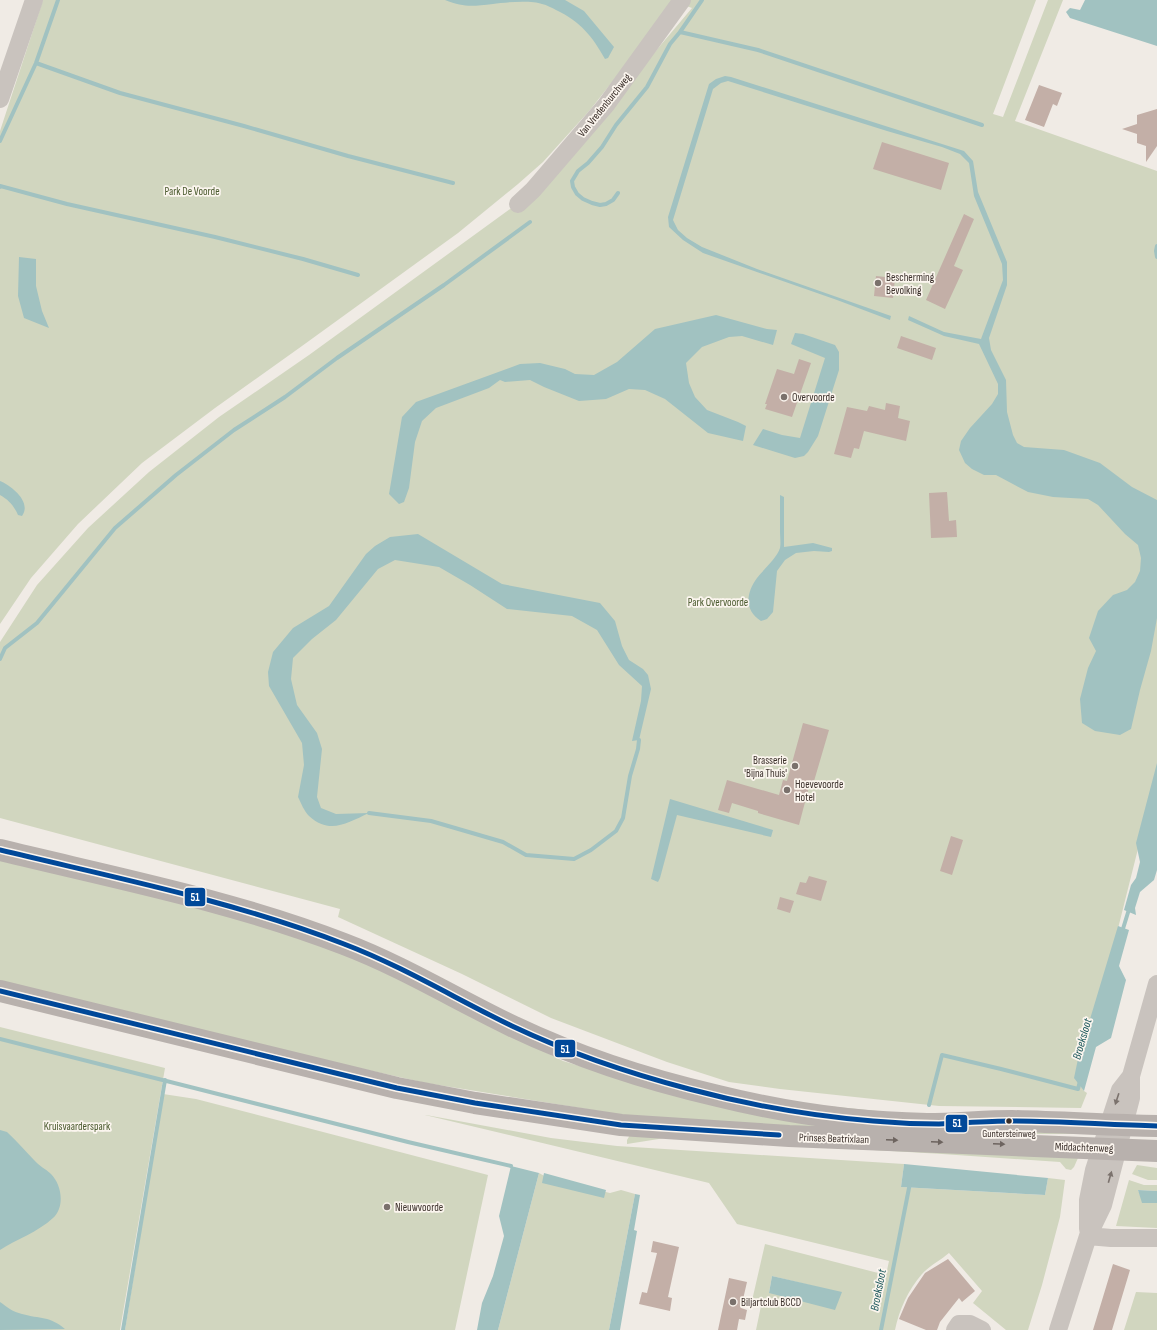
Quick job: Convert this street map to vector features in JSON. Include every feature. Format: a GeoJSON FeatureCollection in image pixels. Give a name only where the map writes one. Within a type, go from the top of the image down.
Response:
{"type":"FeatureCollection","features":[{"type":"Feature","properties":{"kind":"main road","name":"Prinses Beatrixlaan"},"geometry":{"type":"LineString","coordinates":[[0,850],[192,896],[307,930],[347,945],[399,968],[522,1030],[598,1061],[642,1076],[718,1096],[793,1112],[858,1120],[916,1132]]}},
{"type":"Feature","properties":{"kind":"main road","name":"Prinses Beatrixlaan"},"geometry":{"type":"LineString","coordinates":[[0,991],[397,1088],[475,1103],[621,1125],[789,1136],[916,1132]]}},
{"type":"Feature","properties":{"kind":"main road","name":"Middachtenweg"},"geometry":{"type":"LineString","coordinates":[[916,1132],[1009,1121],[1157,1126]]}},
{"type":"Feature","properties":{"kind":"main road","name":"Middachtenweg"},"geometry":{"type":"LineString","coordinates":[[916,1132],[1109,1148],[1157,1150]]}},
{"type":"Feature","properties":{"kind":"street"},"geometry":{"type":"LineString","coordinates":[[0,99],[34,0]]}},
{"type":"Feature","properties":{"kind":"street","name":"Van Vredenburchweg"},"geometry":{"type":"LineString","coordinates":[[518,204],[533,190],[606,105],[682,0]]}},
{"type":"Feature","properties":{"kind":"street"},"geometry":{"type":"LineString","coordinates":[[1058,1330],[1088,1236],[1103,1205],[1109,1148],[1116,1125],[1120,1090],[1131,1076],[1157,984]]}},
{"type":"Feature","properties":{"kind":"street"},"geometry":{"type":"LineString","coordinates":[[1088,1236],[1111,1238],[1157,1238]]}},
{"type":"Feature","properties":{"kind":"street"},"geometry":{"type":"LineString","coordinates":[[955,1330],[959,1324],[970,1324],[982,1330]]}},
{"type":"Feature","properties":{"kind":"green space","name":"Park Overvoorde"},"geometry":{"type":"Polygon","coordinates":[[[43,0],[1036,0],[993,114],[1003,117],[1048,0],[1063,0],[1015,121],[1157,171],[1157,773],[1079,1084],[1087,1093],[1081,1108],[939,1106],[729,1082],[667,1062],[551,1018],[462,974],[338,917],[340,909],[0,818],[0,642],[37,585],[88,528],[149,472],[219,417],[309,355],[528,196],[605,111],[692,8],[675,2],[590,110],[543,162],[518,184],[458,233],[215,408],[142,463],[78,524],[31,578],[0,624],[0,131],[43,0]]]}},
{"type":"Feature","properties":{"kind":"green space"},"geometry":{"type":"Polygon","coordinates":[[[0,860],[183,903],[315,938],[563,1061],[657,1089],[1079,1131],[1082,1134],[898,1134],[648,1119],[426,1083],[211,1035],[0,982],[0,860]]]}},
{"type":"Feature","properties":{"kind":"green space","name":"Kruisvaarderspark"},"geometry":{"type":"Polygon","coordinates":[[[0,1027],[165,1068],[120,1330],[0,1330],[0,1027]]]}},
{"type":"Feature","properties":{"kind":"green space"},"geometry":{"type":"Polygon","coordinates":[[[163,1094],[196,1099],[488,1175],[455,1330],[125,1330],[163,1094]]]}},
{"type":"Feature","properties":{"kind":"green space"},"geometry":{"type":"Polygon","coordinates":[[[425,1115],[551,1138],[617,1146],[904,1164],[901,1187],[1045,1195],[1048,1178],[1065,1180],[1060,1217],[1042,1285],[1028,1330],[1006,1330],[973,1303],[982,1291],[949,1253],[928,1268],[912,1287],[899,1315],[895,1330],[756,1330],[761,1306],[751,1305],[765,1244],[886,1275],[889,1261],[737,1224],[709,1183],[425,1115]],[[772,1276],[769,1293],[842,1293],[772,1276]]]}},
{"type":"Feature","properties":{"kind":"green space"},"geometry":{"type":"Polygon","coordinates":[[[630,1135],[1078,1158],[1071,1170],[1066,1169],[1060,1162],[942,1154],[665,1138],[627,1144],[627,1140],[630,1135]]]}},
{"type":"Feature","properties":{"kind":"green space"},"geometry":{"type":"Polygon","coordinates":[[[1137,1165],[1157,1168],[1157,1180],[1148,1180],[1132,1174],[1137,1165]]]}},
{"type":"Feature","properties":{"kind":"green space"},"geometry":{"type":"Polygon","coordinates":[[[539,1173],[550,1179],[610,1193],[621,1190],[635,1194],[609,1330],[498,1330],[539,1173]]]}},
{"type":"Feature","properties":{"kind":"green space"},"geometry":{"type":"Polygon","coordinates":[[[1129,1180],[1144,1185],[1157,1185],[1157,1191],[1138,1190],[1143,1202],[1157,1203],[1157,1228],[1116,1226],[1129,1180]]]}},
{"type":"Feature","properties":{"kind":"green space"},"geometry":{"type":"Polygon","coordinates":[[[1136,1292],[1157,1293],[1157,1330],[1124,1330],[1136,1292]]]}},
{"type":"Feature","properties":{"kind":"water"},"geometry":{"type":"Polygon","coordinates":[[[445,0],[565,0],[584,11],[614,47],[608,58],[605,59],[585,30],[572,19],[544,4],[518,2],[469,6],[445,0]]]}},
{"type":"Feature","properties":{"kind":"water"},"geometry":{"type":"Polygon","coordinates":[[[1085,0],[1157,0],[1157,46],[1070,18],[1066,12],[1070,8],[1080,10],[1085,0]]]}},
{"type":"Feature","properties":{"kind":"water"},"geometry":{"type":"Polygon","coordinates":[[[725,76],[964,151],[973,161],[978,192],[1007,262],[1007,285],[989,338],[991,350],[1006,380],[1007,412],[1013,435],[1017,443],[1024,447],[1064,450],[1100,463],[1132,487],[1157,500],[1157,618],[1151,651],[1131,729],[1120,735],[1095,731],[1082,723],[1080,699],[1088,668],[1096,651],[1089,638],[1098,611],[1113,595],[1127,590],[1135,582],[1140,571],[1141,558],[1138,545],[1125,534],[1098,505],[1088,499],[1053,497],[1028,492],[996,475],[984,475],[972,469],[965,463],[959,450],[961,441],[970,428],[992,404],[998,394],[998,384],[979,344],[944,336],[908,320],[909,316],[944,332],[981,339],[1003,280],[1002,264],[974,196],[969,163],[960,154],[942,147],[728,81],[721,83],[713,89],[673,220],[678,230],[687,238],[702,247],[757,269],[891,316],[890,320],[703,253],[683,240],[669,227],[668,217],[709,84],[716,79],[725,76]]]}},
{"type":"Feature","properties":{"kind":"water"},"geometry":{"type":"Polygon","coordinates":[[[19,257],[36,259],[36,286],[42,311],[49,328],[24,318],[18,296],[19,257]]]}},
{"type":"Feature","properties":{"kind":"water"},"geometry":{"type":"Polygon","coordinates":[[[716,315],[767,329],[777,330],[773,345],[742,336],[729,337],[702,347],[686,363],[689,383],[695,397],[707,410],[746,426],[743,441],[708,433],[665,399],[645,390],[629,389],[606,399],[579,401],[530,380],[505,382],[500,380],[489,388],[436,408],[422,421],[415,442],[409,488],[404,502],[399,504],[389,494],[402,417],[416,402],[520,364],[540,363],[565,369],[575,374],[594,375],[617,362],[655,329],[716,315]]]}},
{"type":"Feature","properties":{"kind":"water"},"geometry":{"type":"Polygon","coordinates":[[[795,333],[803,334],[835,345],[839,352],[839,370],[818,436],[804,456],[795,458],[753,445],[763,429],[782,435],[800,438],[825,358],[791,344],[795,333]]]}},
{"type":"Feature","properties":{"kind":"water"},"geometry":{"type":"Polygon","coordinates":[[[0,481],[15,491],[23,500],[24,511],[22,516],[18,515],[11,504],[0,495],[0,481]]]}},
{"type":"Feature","properties":{"kind":"water"},"geometry":{"type":"Polygon","coordinates":[[[780,495],[784,497],[784,547],[813,543],[832,548],[832,551],[796,553],[785,560],[777,571],[773,612],[767,619],[761,621],[755,617],[749,607],[748,601],[753,584],[773,560],[780,548],[780,495]]]}},
{"type":"Feature","properties":{"kind":"water"},"geometry":{"type":"Polygon","coordinates":[[[418,534],[502,584],[600,603],[615,621],[622,646],[629,660],[643,669],[648,675],[651,689],[639,740],[632,741],[641,701],[642,686],[619,665],[597,630],[572,616],[507,609],[439,567],[395,560],[378,569],[336,620],[312,639],[293,658],[291,679],[297,705],[317,733],[322,749],[317,797],[321,808],[336,814],[369,813],[339,825],[324,825],[309,816],[298,797],[304,765],[302,743],[269,686],[268,672],[273,652],[293,628],[329,606],[366,554],[375,546],[390,537],[418,534]]]}},
{"type":"Feature","properties":{"kind":"water"},"geometry":{"type":"Polygon","coordinates":[[[1157,763],[1157,870],[1154,880],[1140,892],[1135,908],[1136,915],[1124,910],[1131,885],[1136,878],[1140,862],[1136,843],[1157,763]]]}},
{"type":"Feature","properties":{"kind":"water"},"geometry":{"type":"Polygon","coordinates":[[[670,799],[773,830],[771,837],[677,815],[658,882],[651,879],[670,799]]]}},
{"type":"Feature","properties":{"kind":"water"},"geometry":{"type":"Polygon","coordinates":[[[1118,926],[1129,930],[1119,966],[1126,980],[1111,1038],[1096,1047],[1084,1091],[1074,1078],[1078,1059],[1118,926]]]}},
{"type":"Feature","properties":{"kind":"water"},"geometry":{"type":"Polygon","coordinates":[[[0,1130],[7,1132],[36,1162],[51,1174],[58,1184],[61,1202],[57,1213],[47,1223],[0,1250],[0,1130]]]}},
{"type":"Feature","properties":{"kind":"water"},"geometry":{"type":"Polygon","coordinates":[[[904,1164],[1048,1178],[1045,1195],[901,1187],[904,1164]]]}},
{"type":"Feature","properties":{"kind":"water"},"geometry":{"type":"Polygon","coordinates":[[[511,1166],[539,1173],[498,1330],[477,1330],[482,1303],[493,1276],[504,1236],[499,1216],[511,1166]]]}},
{"type":"Feature","properties":{"kind":"water"},"geometry":{"type":"Polygon","coordinates":[[[544,1173],[606,1190],[604,1198],[542,1183],[544,1173]]]}},
{"type":"Feature","properties":{"kind":"water"},"geometry":{"type":"Polygon","coordinates":[[[1138,1190],[1157,1191],[1157,1203],[1142,1203],[1138,1190]]]}},
{"type":"Feature","properties":{"kind":"water"},"geometry":{"type":"Polygon","coordinates":[[[635,1194],[640,1195],[634,1230],[637,1231],[620,1330],[609,1330],[635,1194]]]}},
{"type":"Feature","properties":{"kind":"water"},"geometry":{"type":"Polygon","coordinates":[[[772,1276],[842,1292],[835,1310],[769,1293],[772,1276]]]}},
{"type":"Feature","properties":{"kind":"water"},"geometry":{"type":"Polygon","coordinates":[[[0,1302],[16,1312],[28,1316],[45,1318],[65,1329],[0,1330],[0,1302]]]}},
{"type":"Feature","properties":{"kind":"building"},"geometry":{"type":"Polygon","coordinates":[[[1039,85],[1062,93],[1057,106],[1053,104],[1044,127],[1025,120],[1039,85]]]}},
{"type":"Feature","properties":{"kind":"building"},"geometry":{"type":"Polygon","coordinates":[[[1157,109],[1157,146],[1146,162],[1146,146],[1137,143],[1137,134],[1122,129],[1137,124],[1137,115],[1157,109]]]}},
{"type":"Feature","properties":{"kind":"building"},"geometry":{"type":"Polygon","coordinates":[[[882,142],[949,163],[941,190],[873,169],[882,142]]]}},
{"type":"Feature","properties":{"kind":"building"},"geometry":{"type":"Polygon","coordinates":[[[964,214],[974,219],[954,266],[963,270],[945,309],[926,300],[964,214]]]}},
{"type":"Feature","properties":{"kind":"building"},"geometry":{"type":"Polygon","coordinates":[[[876,276],[895,278],[893,298],[874,296],[876,276]]]}},
{"type":"Feature","properties":{"kind":"building"},"geometry":{"type":"Polygon","coordinates":[[[901,336],[936,348],[932,360],[897,348],[901,336]]]}},
{"type":"Feature","properties":{"kind":"building","name":"Overvoorde"},"geometry":{"type":"Polygon","coordinates":[[[799,359],[811,363],[792,417],[765,409],[767,404],[765,404],[777,369],[794,374],[799,359]]]}},
{"type":"Feature","properties":{"kind":"building"},"geometry":{"type":"Polygon","coordinates":[[[886,403],[900,406],[898,418],[910,421],[906,441],[864,431],[859,449],[854,448],[851,458],[834,454],[847,407],[867,411],[869,406],[885,410],[886,403]]]}},
{"type":"Feature","properties":{"kind":"building"},"geometry":{"type":"Polygon","coordinates":[[[947,492],[949,521],[956,520],[957,537],[931,538],[929,493],[947,492]]]}},
{"type":"Feature","properties":{"kind":"building"},"geometry":{"type":"Polygon","coordinates":[[[803,723],[829,730],[812,788],[809,787],[799,825],[758,813],[758,811],[732,803],[729,813],[718,810],[727,780],[779,795],[783,780],[787,781],[803,723]]]}},
{"type":"Feature","properties":{"kind":"building"},"geometry":{"type":"Polygon","coordinates":[[[951,836],[963,840],[952,875],[940,871],[951,836]]]}},
{"type":"Feature","properties":{"kind":"building"},"geometry":{"type":"Polygon","coordinates":[[[809,876],[827,881],[821,901],[796,894],[800,882],[806,883],[809,876]]]}},
{"type":"Feature","properties":{"kind":"building"},"geometry":{"type":"Polygon","coordinates":[[[780,897],[794,901],[790,913],[777,909],[780,897]]]}},
{"type":"Feature","properties":{"kind":"building"},"geometry":{"type":"Polygon","coordinates":[[[653,1241],[679,1247],[668,1297],[672,1298],[670,1311],[639,1304],[642,1292],[647,1293],[657,1253],[651,1252],[653,1241]]]}},
{"type":"Feature","properties":{"kind":"building"},"geometry":{"type":"Polygon","coordinates":[[[948,1259],[975,1291],[962,1302],[959,1298],[940,1322],[937,1330],[926,1330],[899,1319],[908,1298],[925,1273],[948,1259]]]}},
{"type":"Feature","properties":{"kind":"building"},"geometry":{"type":"Polygon","coordinates":[[[1113,1264],[1130,1270],[1112,1330],[1093,1330],[1113,1264]]]}},
{"type":"Feature","properties":{"kind":"building","name":"Biljartclub BCCD"},"geometry":{"type":"Polygon","coordinates":[[[729,1278],[747,1282],[741,1308],[747,1310],[745,1320],[739,1319],[737,1330],[718,1330],[729,1278]]]}},
{"type":"Feature","properties":{"kind":"waterway"},"geometry":{"type":"LineString","coordinates":[[0,141],[36,63],[58,0]]}},
{"type":"Feature","properties":{"kind":"waterway"},"geometry":{"type":"LineString","coordinates":[[680,32],[702,0]]}},
{"type":"Feature","properties":{"kind":"waterway"},"geometry":{"type":"LineString","coordinates":[[618,193],[613,200],[606,204],[600,205],[592,203],[583,199],[577,194],[573,187],[572,181],[578,171],[588,163],[602,147],[616,125],[647,87],[670,44],[680,32],[758,50],[982,125]]}},
{"type":"Feature","properties":{"kind":"waterway"},"geometry":{"type":"LineString","coordinates":[[36,63],[120,93],[244,126],[348,156],[453,183]]}},
{"type":"Feature","properties":{"kind":"waterway"},"geometry":{"type":"LineString","coordinates":[[0,187],[67,204],[215,237],[303,259],[358,275]]}},
{"type":"Feature","properties":{"kind":"waterway"},"geometry":{"type":"LineString","coordinates":[[0,659],[5,648],[37,623],[115,528],[176,475],[234,430],[285,397],[337,358],[444,285],[530,222]]}},
{"type":"Feature","properties":{"kind":"waterway","name":"Broeksloot"},"geometry":{"type":"LineString","coordinates":[[1157,246],[1157,257]]}},
{"type":"Feature","properties":{"kind":"waterway"},"geometry":{"type":"LineString","coordinates":[[369,813],[431,821],[503,842],[526,855],[574,859],[591,850],[616,831],[623,818],[630,776],[638,749],[639,740]]}},
{"type":"Feature","properties":{"kind":"waterway","name":"Broeksloot"},"geometry":{"type":"LineString","coordinates":[[1122,932],[1130,906]]}},
{"type":"Feature","properties":{"kind":"waterway"},"geometry":{"type":"LineString","coordinates":[[0,1039],[408,1142],[511,1166]]}},
{"type":"Feature","properties":{"kind":"waterway","name":"Broeksloot"},"geometry":{"type":"LineString","coordinates":[[929,1105],[942,1055],[1078,1089],[1080,1081]]}},
{"type":"Feature","properties":{"kind":"waterway"},"geometry":{"type":"LineString","coordinates":[[123,1330],[165,1080]]}},
{"type":"Feature","properties":{"kind":"waterway","name":"Broeksloot"},"geometry":{"type":"LineString","coordinates":[[881,1330],[910,1183]]}},
{"type":"Feature","properties":{"kind":"transit line","name":"51"},"geometry":{"type":"LineString","coordinates":[[0,850],[174,891],[260,915],[302,929],[344,944],[387,962],[491,1016],[533,1036],[577,1054],[666,1083],[712,1095],[803,1113],[850,1119],[914,1124],[1030,1121],[1157,1126]]}},
{"type":"Feature","properties":{"kind":"transit line","name":"51"},"geometry":{"type":"LineString","coordinates":[[0,991],[397,1088],[475,1103],[621,1125],[779,1135]]}},
{"type":"Feature","properties":{"kind":"place","name":"Bescherming Bevolking"},"geometry":{"type":"Point","coordinates":[878,283]}},
{"type":"Feature","properties":{"kind":"place","name":"Overvoorde"},"geometry":{"type":"Point","coordinates":[784,397]}},
{"type":"Feature","properties":{"kind":"place","name":"Brasserie 'Bijna Thuis'"},"geometry":{"type":"Point","coordinates":[795,766]}},
{"type":"Feature","properties":{"kind":"place","name":"Hoevevoorde Hotel"},"geometry":{"type":"Point","coordinates":[787,790]}},
{"type":"Feature","properties":{"kind":"place","name":"Guntersteinweg"},"geometry":{"type":"Point","coordinates":[1009,1121]}},
{"type":"Feature","properties":{"kind":"place","name":"Nieuwvoorde"},"geometry":{"type":"Point","coordinates":[387,1207]}},
{"type":"Feature","properties":{"kind":"place","name":"Biljartclub BCCD"},"geometry":{"type":"Point","coordinates":[733,1302]}},
{"type":"Feature","properties":{"kind":"park label","name":"Park De Voorde"},"geometry":{"type":"Point","coordinates":[192,191]}}]}
